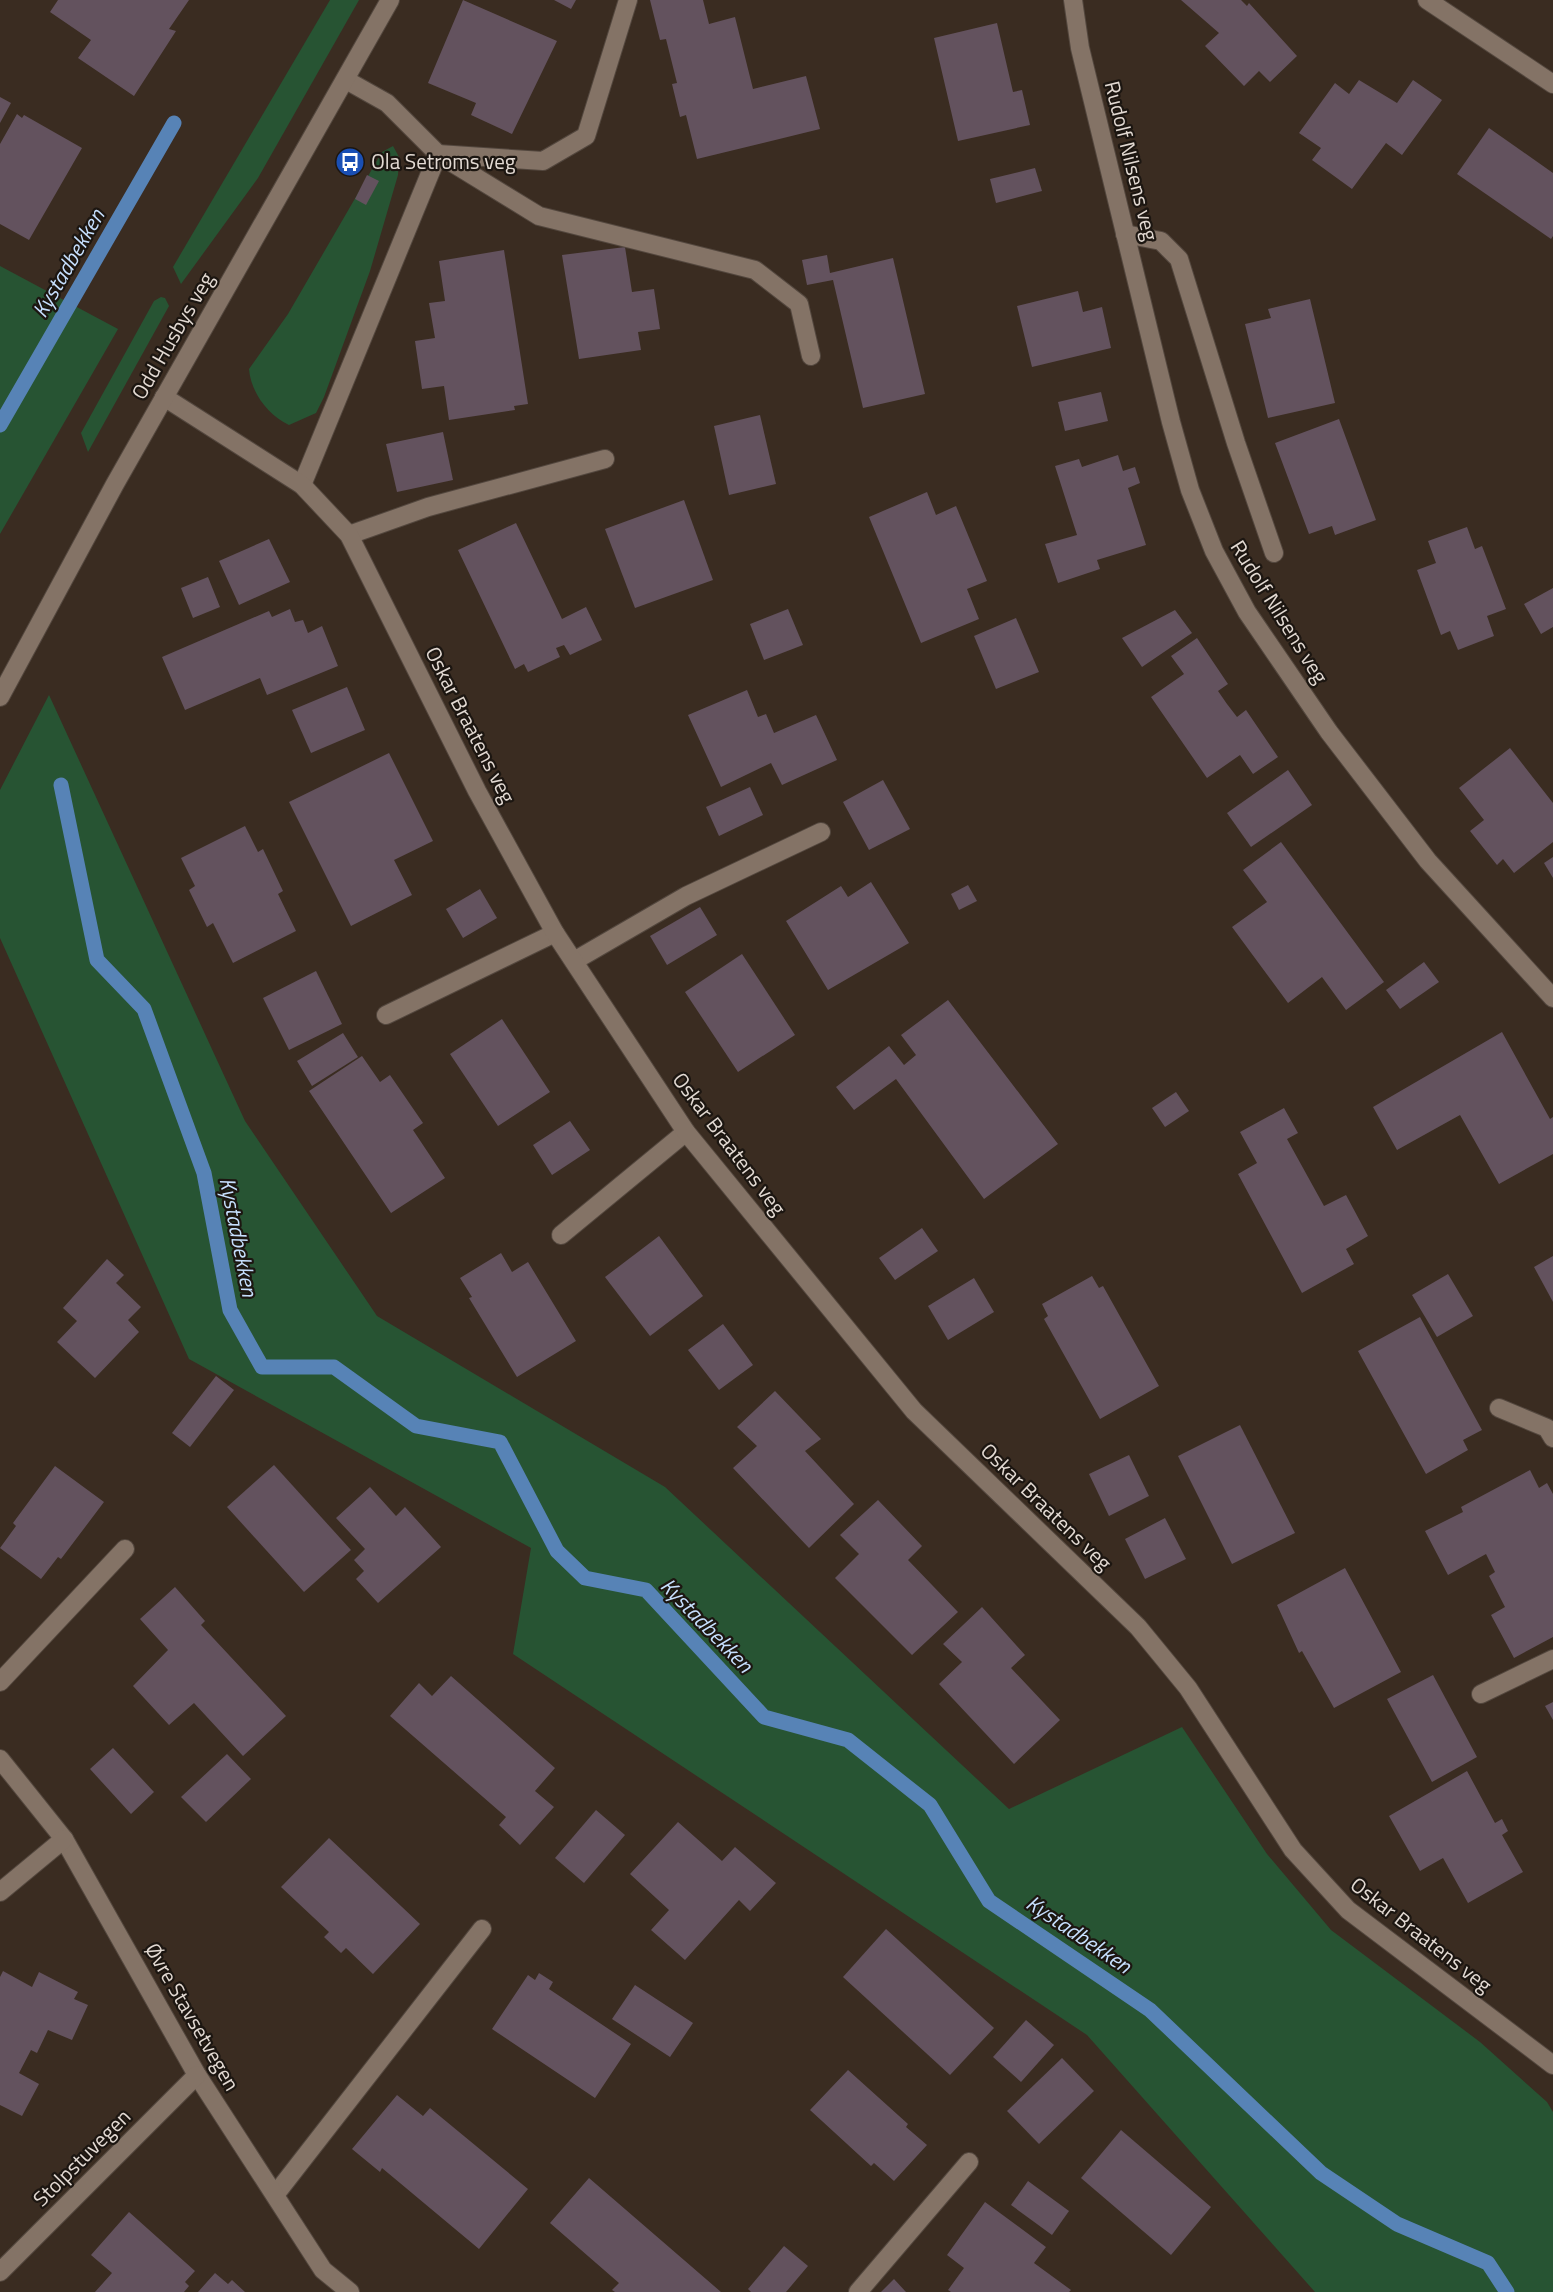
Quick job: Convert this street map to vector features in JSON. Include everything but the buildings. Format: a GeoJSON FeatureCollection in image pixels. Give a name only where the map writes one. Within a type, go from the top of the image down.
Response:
{"type":"FeatureCollection","features":[{"type":"Feature","properties":{"kind":"street","name":"Odd Husbys veg"},"geometry":{"type":"LineString","coordinates":[[0,697],[164,397],[390,0]]}},
{"type":"Feature","properties":{"kind":"street"},"geometry":{"type":"LineString","coordinates":[[438,154],[543,161],[586,136],[628,0]]}},
{"type":"Feature","properties":{"kind":"street","name":"Rudolf Nilsens veg"},"geometry":{"type":"LineString","coordinates":[[1073,0],[1080,48],[1190,490],[1214,551],[1247,612],[1329,732],[1428,861],[1553,998]]}},
{"type":"Feature","properties":{"kind":"street"},"geometry":{"type":"LineString","coordinates":[[1427,0],[1553,84]]}},
{"type":"Feature","properties":{"kind":"street"},"geometry":{"type":"LineString","coordinates":[[346,80],[387,103],[438,154],[540,216],[755,270],[799,304],[811,356]]}},
{"type":"Feature","properties":{"kind":"street"},"geometry":{"type":"LineString","coordinates":[[302,485],[438,154]]}},
{"type":"Feature","properties":{"kind":"street"},"geometry":{"type":"LineString","coordinates":[[1125,234],[1161,241],[1179,259],[1236,443],[1274,553]]}},
{"type":"Feature","properties":{"kind":"street","name":"Oskar Braatens veg"},"geometry":{"type":"LineString","coordinates":[[164,397],[302,485],[349,535],[477,791],[555,933],[686,1132],[914,1411],[1138,1627],[1188,1688],[1293,1850],[1348,1910],[1553,2065]]}},
{"type":"Feature","properties":{"kind":"street"},"geometry":{"type":"LineString","coordinates":[[349,535],[428,507],[605,459]]}},
{"type":"Feature","properties":{"kind":"street"},"geometry":{"type":"LineString","coordinates":[[574,961],[686,896],[821,832]]}},
{"type":"Feature","properties":{"kind":"street"},"geometry":{"type":"LineString","coordinates":[[386,1015],[555,933]]}},
{"type":"Feature","properties":{"kind":"street"},"geometry":{"type":"LineString","coordinates":[[561,1235],[686,1132]]}},
{"type":"Feature","properties":{"kind":"street"},"geometry":{"type":"LineString","coordinates":[[1499,1408],[1548,1428],[1553,1438]]}},
{"type":"Feature","properties":{"kind":"street"},"geometry":{"type":"LineString","coordinates":[[0,1682],[124,1549]]}},
{"type":"Feature","properties":{"kind":"street"},"geometry":{"type":"LineString","coordinates":[[1481,1694],[1553,1659]]}},
{"type":"Feature","properties":{"kind":"street","name":"Øvre Stavsetvegen"},"geometry":{"type":"LineString","coordinates":[[0,1759],[64,1839],[197,2074],[323,2270],[351,2292]]}},
{"type":"Feature","properties":{"kind":"street"},"geometry":{"type":"LineString","coordinates":[[0,1892],[64,1839]]}},
{"type":"Feature","properties":{"kind":"street"},"geometry":{"type":"LineString","coordinates":[[275,2195],[482,1929]]}},
{"type":"Feature","properties":{"kind":"street","name":"Stolpstuvegen"},"geometry":{"type":"LineString","coordinates":[[0,2272],[197,2074]]}},
{"type":"Feature","properties":{"kind":"street"},"geometry":{"type":"LineString","coordinates":[[858,2292],[969,2162]]}},
{"type":"Feature","properties":{"kind":"green space"},"geometry":{"type":"Polygon","coordinates":[[[330,0],[359,0],[258,178],[181,284],[173,267],[330,0]]]}},
{"type":"Feature","properties":{"kind":"green space"},"geometry":{"type":"Polygon","coordinates":[[[393,146],[399,157],[398,175],[370,271],[324,397],[316,413],[289,425],[274,415],[257,395],[249,369],[288,314],[382,152],[393,146]]]}},
{"type":"Feature","properties":{"kind":"green space"},"geometry":{"type":"Polygon","coordinates":[[[0,266],[118,329],[0,534],[0,266]]]}},
{"type":"Feature","properties":{"kind":"green space"},"geometry":{"type":"Polygon","coordinates":[[[161,297],[165,298],[169,306],[88,452],[81,433],[154,301],[161,297]]]}},
{"type":"Feature","properties":{"kind":"green space"},"geometry":{"type":"Polygon","coordinates":[[[49,695],[245,1121],[377,1316],[665,1487],[1009,1809],[1182,1727],[1267,1854],[1331,1930],[1480,2042],[1547,2102],[1553,2112],[1553,2292],[1315,2292],[1087,2035],[513,1654],[531,1548],[189,1359],[0,938],[0,790],[49,695]]]}},
{"type":"Feature","properties":{"kind":"waterway","name":"Kystadbekken"},"geometry":{"type":"LineString","coordinates":[[0,425],[174,123]]}},
{"type":"Feature","properties":{"kind":"waterway","name":"Kystadbekken"},"geometry":{"type":"LineString","coordinates":[[61,785],[97,960],[144,1009],[204,1173],[230,1310],[262,1367],[334,1367],[416,1426],[500,1442],[557,1551],[585,1578],[646,1590],[764,1717],[848,1740],[930,1805],[989,1901],[1150,2010],[1321,2173],[1397,2224],[1488,2263],[1507,2292]]}},
{"type":"Feature","properties":{"kind":"place","name":"Ola Setroms veg"},"geometry":{"type":"Point","coordinates":[350,162]}}]}
